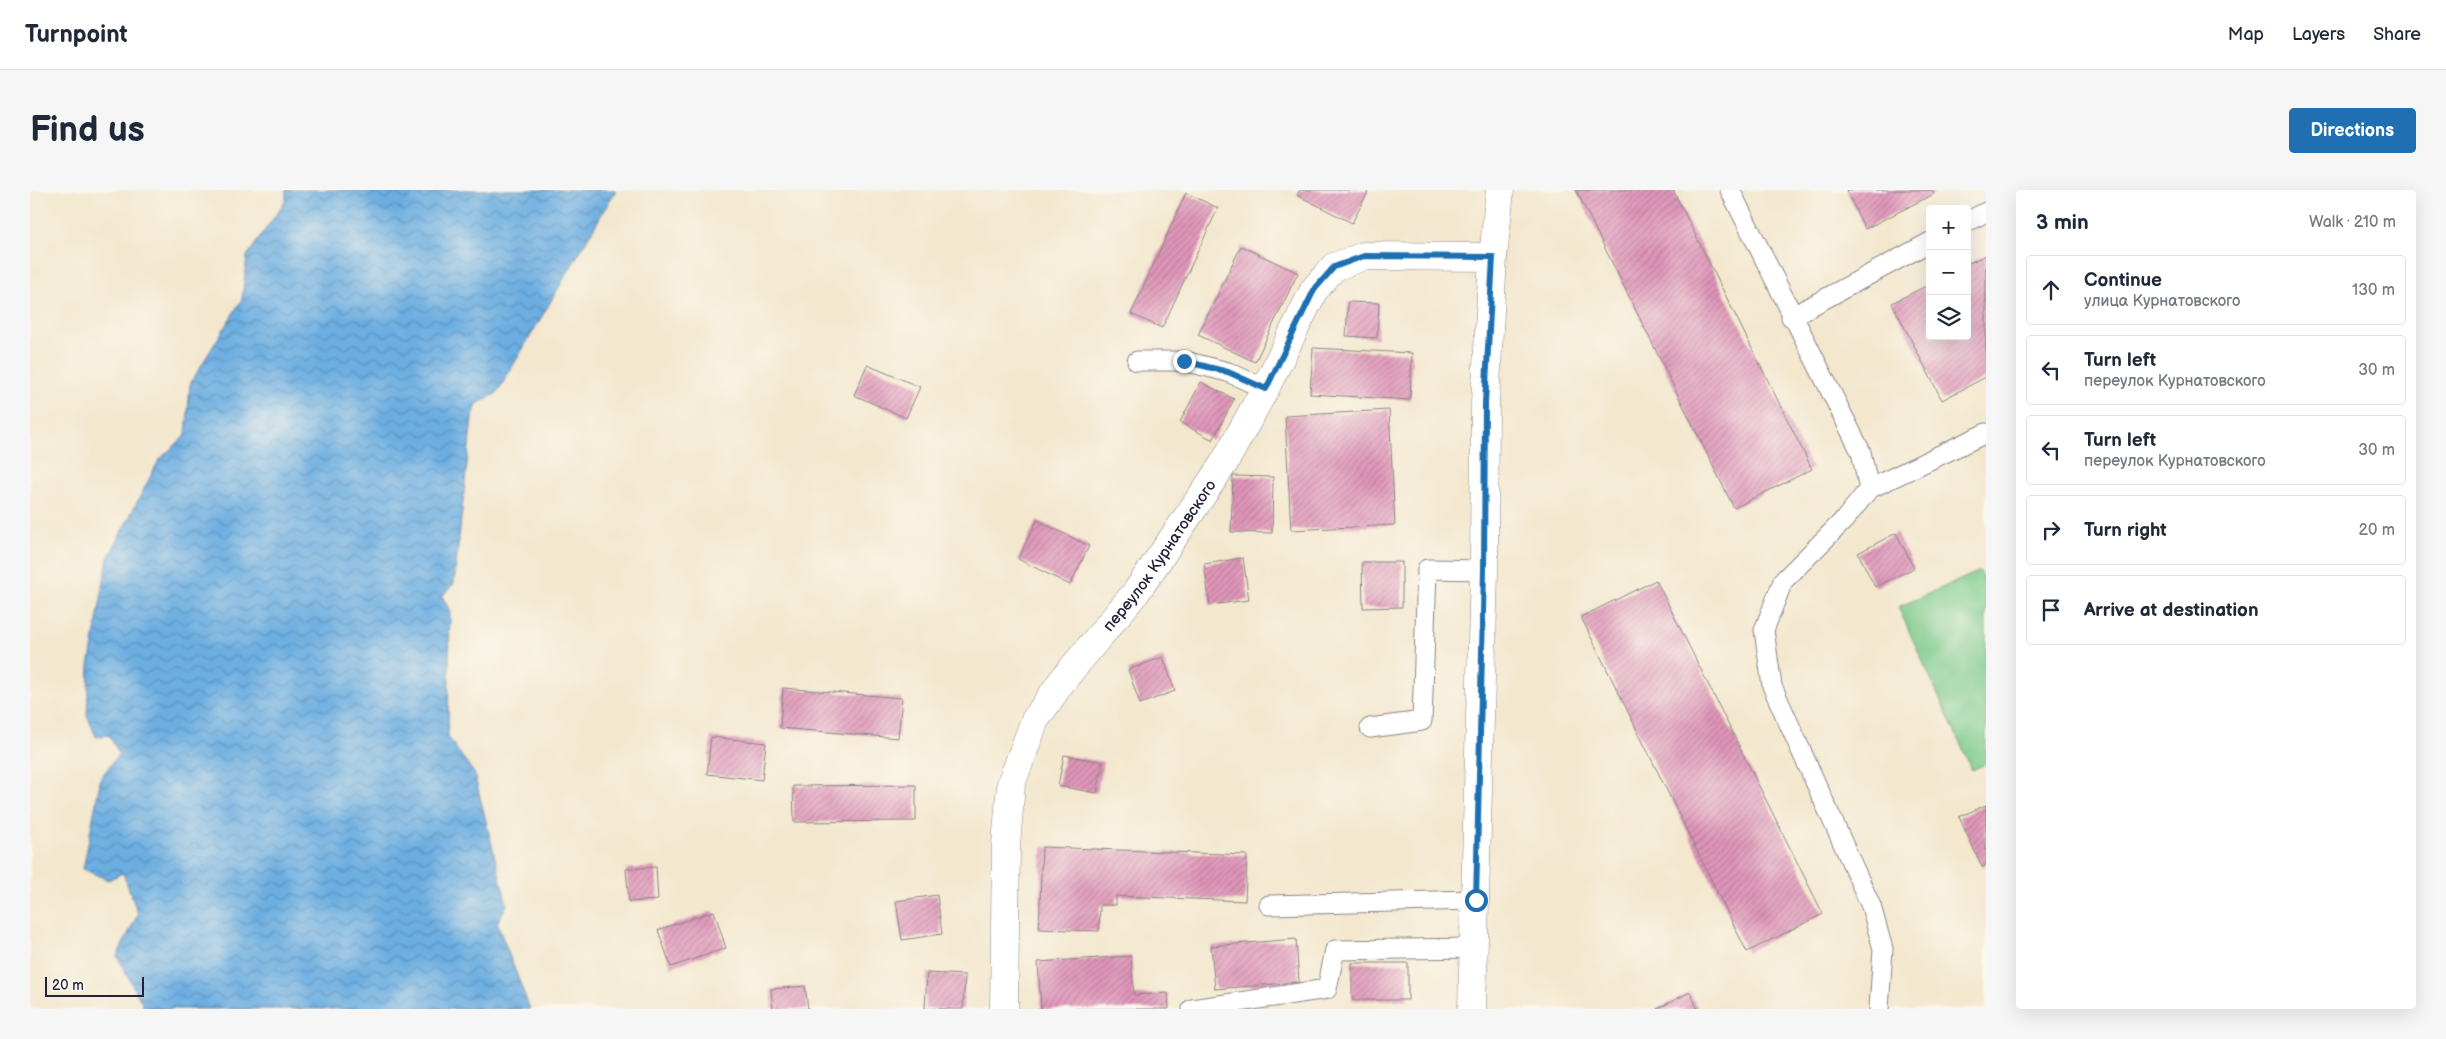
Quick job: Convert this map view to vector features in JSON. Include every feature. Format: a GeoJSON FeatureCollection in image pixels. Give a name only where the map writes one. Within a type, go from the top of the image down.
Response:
{"type":"FeatureCollection","features":[{"type":"Feature","properties":{"kind":"street"},"geometry":{"type":"LineString","coordinates":[[1472,1009],[1484,570],[1485,403],[1493,257],[1500,190]]}},
{"type":"Feature","properties":{"kind":"street","name":"переулок Курнатовского"},"geometry":{"type":"LineString","coordinates":[[1004,1009],[1006,844],[1011,784],[1035,720],[1062,681],[1142,583],[1224,463],[1266,389],[1314,290],[1334,267],[1364,256],[1493,257]]}},
{"type":"Feature","properties":{"kind":"lane"},"geometry":{"type":"LineString","coordinates":[[1730,190],[1791,316],[1861,452],[1869,489]]}},
{"type":"Feature","properties":{"kind":"lane"},"geometry":{"type":"LineString","coordinates":[[1971,220],[1986,212]]}},
{"type":"Feature","properties":{"kind":"lane"},"geometry":{"type":"LineString","coordinates":[[1791,316],[1926,244]]}},
{"type":"Feature","properties":{"kind":"lane"},"geometry":{"type":"LineString","coordinates":[[1136,361],[1184,361],[1228,372],[1266,389]]}},
{"type":"Feature","properties":{"kind":"lane"},"geometry":{"type":"LineString","coordinates":[[1879,1009],[1883,949],[1871,906],[1772,686],[1764,630],[1783,581],[1845,520],[1869,489],[1986,433]]}},
{"type":"Feature","properties":{"kind":"lane"},"geometry":{"type":"LineString","coordinates":[[1370,728],[1422,721],[1427,569],[1484,570]]}},
{"type":"Feature","properties":{"kind":"lane"},"geometry":{"type":"LineString","coordinates":[[1269,905],[1476,900]]}},
{"type":"Feature","properties":{"kind":"lane"},"geometry":{"type":"LineString","coordinates":[[1192,1009],[1327,989],[1335,950],[1475,948]]}},
{"type":"Feature","properties":{"kind":"green space"},"geometry":{"type":"Polygon","coordinates":[[[1980,571],[1986,585],[1986,764],[1972,770],[1898,607],[1980,571]]]}},
{"type":"Feature","properties":{"kind":"water"},"geometry":{"type":"Polygon","coordinates":[[[286,190],[616,190],[497,393],[477,404],[472,419],[454,584],[442,596],[450,611],[448,737],[474,773],[507,905],[497,923],[530,1009],[145,1009],[117,956],[138,914],[123,873],[108,880],[83,869],[101,777],[119,754],[109,735],[96,737],[87,715],[89,666],[108,558],[159,460],[186,435],[190,384],[242,299],[247,256],[286,200],[286,190]]]}},
{"type":"Feature","properties":{"kind":"building"},"geometry":{"type":"Polygon","coordinates":[[[1300,190],[1369,190],[1352,223],[1297,195],[1300,190]]]}},
{"type":"Feature","properties":{"kind":"building"},"geometry":{"type":"Polygon","coordinates":[[[1576,190],[1673,190],[1812,469],[1734,508],[1576,190]]]}},
{"type":"Feature","properties":{"kind":"building"},"geometry":{"type":"Polygon","coordinates":[[[1846,190],[1932,190],[1934,194],[1865,229],[1846,190]]]}},
{"type":"Feature","properties":{"kind":"building"},"geometry":{"type":"Polygon","coordinates":[[[1186,193],[1218,208],[1162,328],[1131,314],[1186,193]]]}},
{"type":"Feature","properties":{"kind":"building"},"geometry":{"type":"Polygon","coordinates":[[[1241,246],[1298,273],[1255,362],[1198,335],[1241,246]]]}},
{"type":"Feature","properties":{"kind":"building"},"geometry":{"type":"Polygon","coordinates":[[[1986,255],[1986,377],[1942,400],[1892,303],[1926,286],[1926,340],[1971,340],[1971,262],[1986,255]]]}},
{"type":"Feature","properties":{"kind":"building"},"geometry":{"type":"Polygon","coordinates":[[[1348,302],[1379,303],[1377,338],[1346,336],[1348,302]]]}},
{"type":"Feature","properties":{"kind":"building"},"geometry":{"type":"Polygon","coordinates":[[[1313,348],[1412,353],[1410,400],[1310,394],[1313,348]]]}},
{"type":"Feature","properties":{"kind":"building"},"geometry":{"type":"Polygon","coordinates":[[[867,365],[920,387],[906,418],[854,395],[867,365]]]}},
{"type":"Feature","properties":{"kind":"building"},"geometry":{"type":"Polygon","coordinates":[[[1201,382],[1234,399],[1213,440],[1180,422],[1201,382]]]}},
{"type":"Feature","properties":{"kind":"building"},"geometry":{"type":"Polygon","coordinates":[[[1389,410],[1395,525],[1291,530],[1285,416],[1389,410]]]}},
{"type":"Feature","properties":{"kind":"building"},"geometry":{"type":"Polygon","coordinates":[[[1233,476],[1273,477],[1272,533],[1231,532],[1233,476]]]}},
{"type":"Feature","properties":{"kind":"building"},"geometry":{"type":"Polygon","coordinates":[[[1037,520],[1089,546],[1070,585],[1018,559],[1037,520]]]}},
{"type":"Feature","properties":{"kind":"building"},"geometry":{"type":"Polygon","coordinates":[[[1896,533],[1914,568],[1875,587],[1858,553],[1896,533]]]}},
{"type":"Feature","properties":{"kind":"building"},"geometry":{"type":"Polygon","coordinates":[[[1243,558],[1249,600],[1210,605],[1204,564],[1243,558]]]}},
{"type":"Feature","properties":{"kind":"building"},"geometry":{"type":"Polygon","coordinates":[[[1362,562],[1402,562],[1402,607],[1363,608],[1362,562]]]}},
{"type":"Feature","properties":{"kind":"building"},"geometry":{"type":"Polygon","coordinates":[[[1656,580],[1823,914],[1747,952],[1581,617],[1656,580]]]}},
{"type":"Feature","properties":{"kind":"building"},"geometry":{"type":"Polygon","coordinates":[[[1163,657],[1175,691],[1140,704],[1128,670],[1163,657]]]}},
{"type":"Feature","properties":{"kind":"building"},"geometry":{"type":"Polygon","coordinates":[[[783,688],[902,698],[898,738],[780,728],[783,688]]]}},
{"type":"Feature","properties":{"kind":"building"},"geometry":{"type":"Polygon","coordinates":[[[711,737],[766,743],[762,780],[707,774],[711,737]]]}},
{"type":"Feature","properties":{"kind":"building"},"geometry":{"type":"Polygon","coordinates":[[[1064,755],[1103,762],[1097,793],[1058,786],[1064,755]]]}},
{"type":"Feature","properties":{"kind":"building"},"geometry":{"type":"Polygon","coordinates":[[[916,785],[916,821],[794,822],[793,786],[916,785]]]}},
{"type":"Feature","properties":{"kind":"building"},"geometry":{"type":"Polygon","coordinates":[[[1986,805],[1986,865],[1982,867],[1959,817],[1986,805]]]}},
{"type":"Feature","properties":{"kind":"building"},"geometry":{"type":"Polygon","coordinates":[[[1042,847],[1247,855],[1245,901],[1116,896],[1116,905],[1100,905],[1099,931],[1039,929],[1042,847]]]}},
{"type":"Feature","properties":{"kind":"building"},"geometry":{"type":"Polygon","coordinates":[[[656,867],[658,900],[629,902],[626,869],[656,867]]]}},
{"type":"Feature","properties":{"kind":"building"},"geometry":{"type":"Polygon","coordinates":[[[937,895],[942,934],[902,940],[896,901],[937,895]]]}},
{"type":"Feature","properties":{"kind":"building"},"geometry":{"type":"Polygon","coordinates":[[[714,911],[726,948],[671,967],[658,930],[714,911]]]}},
{"type":"Feature","properties":{"kind":"building"},"geometry":{"type":"Polygon","coordinates":[[[1296,939],[1299,982],[1215,989],[1211,946],[1296,939]]]}},
{"type":"Feature","properties":{"kind":"building"},"geometry":{"type":"Polygon","coordinates":[[[1131,956],[1134,995],[1168,993],[1169,1009],[1041,1009],[1038,962],[1131,956]]]}},
{"type":"Feature","properties":{"kind":"building"},"geometry":{"type":"Polygon","coordinates":[[[1352,963],[1408,963],[1408,1000],[1352,1000],[1352,963]]]}},
{"type":"Feature","properties":{"kind":"building"},"geometry":{"type":"Polygon","coordinates":[[[927,973],[965,975],[963,1009],[925,1009],[927,973]]]}},
{"type":"Feature","properties":{"kind":"building"},"geometry":{"type":"Polygon","coordinates":[[[805,986],[808,1009],[773,1009],[771,989],[805,986]]]}},
{"type":"Feature","properties":{"kind":"building"},"geometry":{"type":"Polygon","coordinates":[[[1690,992],[1698,1009],[1657,1009],[1690,992]]]}},
{"type":"Feature","properties":{"kind":"route"},"geometry":{"type":"LineString","coordinates":[[1184,361],[1228,372],[1266,389],[1314,290],[1334,267],[1364,256],[1493,257],[1485,403],[1484,570],[1476,900]]}}]}
